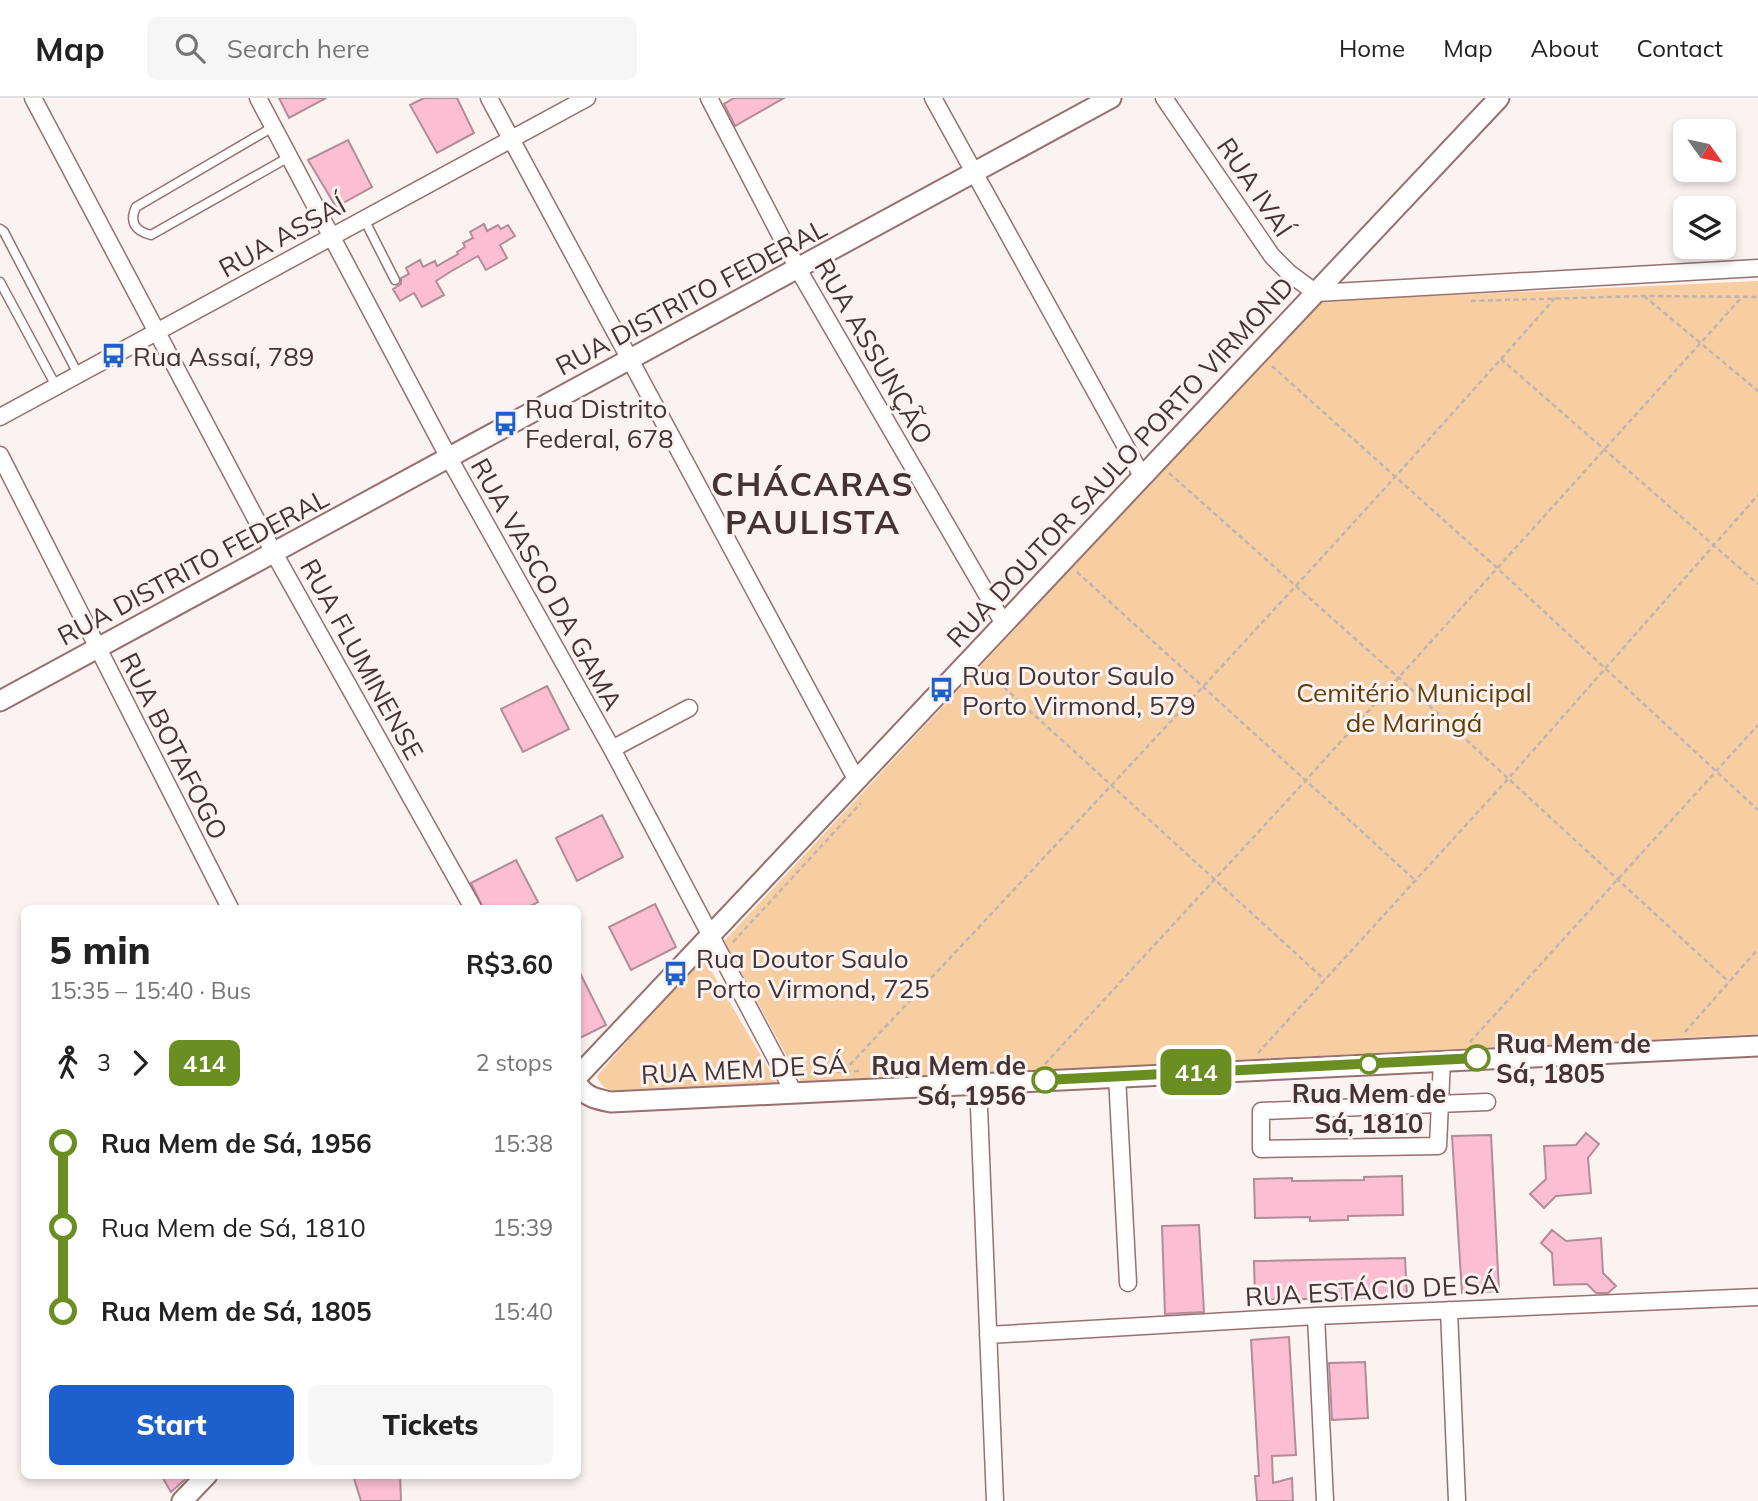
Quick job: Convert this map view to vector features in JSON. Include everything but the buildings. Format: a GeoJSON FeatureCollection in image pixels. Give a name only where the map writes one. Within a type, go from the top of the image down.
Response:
{"type":"FeatureCollection","features":[{"type":"Feature","properties":{"kind":"street","name":"RUA FLUMINENSE"},"geometry":{"type":"LineString","coordinates":[[33,98],[274,553],[471,905]]}},
{"type":"Feature","properties":{"kind":"street","name":"RUA VASCO DA GAMA"},"geometry":{"type":"LineString","coordinates":[[258,98],[449,458],[612,750],[794,1093]]}},
{"type":"Feature","properties":{"kind":"street"},"geometry":{"type":"LineString","coordinates":[[489,98],[628,361],[856,779]]}},
{"type":"Feature","properties":{"kind":"street","name":"RUA ASSAÍ"},"geometry":{"type":"LineString","coordinates":[[0,417],[587,98]]}},
{"type":"Feature","properties":{"kind":"street","name":"RUA ASSUNÇÃO"},"geometry":{"type":"LineString","coordinates":[[709,98],[798,269],[1004,624]]}},
{"type":"Feature","properties":{"kind":"street"},"geometry":{"type":"LineString","coordinates":[[933,98],[1142,476]]}},
{"type":"Feature","properties":{"kind":"street","name":"RUA DISTRITO FEDERAL"},"geometry":{"type":"LineString","coordinates":[[0,701],[1111,98]]}},
{"type":"Feature","properties":{"kind":"street","name":"RUA IVAÍ"},"geometry":{"type":"LineString","coordinates":[[1164,98],[1272,256],[1316,293]]}},
{"type":"Feature","properties":{"kind":"street","name":"RUA DOUTOR SAULO PORTO VIRMOND"},"geometry":{"type":"LineString","coordinates":[[581,1073],[1499,98]]}},
{"type":"Feature","properties":{"kind":"street"},"geometry":{"type":"LineString","coordinates":[[1316,293],[1758,268]]}},
{"type":"Feature","properties":{"kind":"street","name":"RUA BOTAFOGO"},"geometry":{"type":"LineString","coordinates":[[0,455],[228,905]]}},
{"type":"Feature","properties":{"kind":"street"},"geometry":{"type":"LineString","coordinates":[[612,750],[689,708]]}},
{"type":"Feature","properties":{"kind":"street","name":"RUA MEM DE SÁ"},"geometry":{"type":"LineString","coordinates":[[581,1089],[596,1099],[611,1102],[1758,1046]]}},
{"type":"Feature","properties":{"kind":"street"},"geometry":{"type":"LineString","coordinates":[[1442,1060],[1440,1104],[1438,1146],[1261,1149],[1261,1111],[1440,1104],[1487,1102]]}},
{"type":"Feature","properties":{"kind":"street"},"geometry":{"type":"LineString","coordinates":[[1117,1076],[1128,1283]]}},
{"type":"Feature","properties":{"kind":"street"},"geometry":{"type":"LineString","coordinates":[[978,1083],[995,1501]]}},
{"type":"Feature","properties":{"kind":"street","name":"RUA ESTÁCIO DE SÁ"},"geometry":{"type":"LineString","coordinates":[[989,1335],[1316,1316],[1758,1297]]}},
{"type":"Feature","properties":{"kind":"street"},"geometry":{"type":"LineString","coordinates":[[1449,1310],[1457,1501]]}},
{"type":"Feature","properties":{"kind":"street"},"geometry":{"type":"LineString","coordinates":[[1316,1316],[1325,1501]]}},
{"type":"Feature","properties":{"kind":"street"},"geometry":{"type":"LineString","coordinates":[[182,1501],[203,1479]]}},
{"type":"Feature","properties":{"kind":"lane"},"geometry":{"type":"LineString","coordinates":[[273,127],[136,207],[132,216],[133,225],[141,232],[151,235],[289,157]]}},
{"type":"Feature","properties":{"kind":"lane"},"geometry":{"type":"LineString","coordinates":[[364,219],[395,281]]}},
{"type":"Feature","properties":{"kind":"lane"},"geometry":{"type":"LineString","coordinates":[[0,229],[4,232],[78,374]]}},
{"type":"Feature","properties":{"kind":"lane"},"geometry":{"type":"LineString","coordinates":[[0,282],[56,386]]}},
{"type":"Feature","properties":{"kind":"path"},"geometry":{"type":"LineString","coordinates":[[1644,296],[1758,391]]}},
{"type":"Feature","properties":{"kind":"path"},"geometry":{"type":"LineString","coordinates":[[1460,302],[1644,296],[1758,297]]}},
{"type":"Feature","properties":{"kind":"path"},"geometry":{"type":"LineString","coordinates":[[1059,1064],[1045,1064],[1307,779],[1742,297]]}},
{"type":"Feature","properties":{"kind":"path"},"geometry":{"type":"LineString","coordinates":[[844,1072],[1205,686],[1555,298]]}},
{"type":"Feature","properties":{"kind":"path"},"geometry":{"type":"LineString","coordinates":[[1501,359],[1758,584]]}},
{"type":"Feature","properties":{"kind":"path"},"geometry":{"type":"LineString","coordinates":[[1271,365],[1496,567],[1758,810]]}},
{"type":"Feature","properties":{"kind":"path"},"geometry":{"type":"LineString","coordinates":[[1169,473],[1398,677],[1729,982]]}},
{"type":"Feature","properties":{"kind":"path"},"geometry":{"type":"LineString","coordinates":[[1271,1052],[1258,1053],[1508,779],[1758,495]]}},
{"type":"Feature","properties":{"kind":"path"},"geometry":{"type":"LineString","coordinates":[[1077,571],[1416,881]]}},
{"type":"Feature","properties":{"kind":"path"},"geometry":{"type":"LineString","coordinates":[[985,670],[1325,980]]}},
{"type":"Feature","properties":{"kind":"path"},"geometry":{"type":"LineString","coordinates":[[1484,1041],[1470,1042],[1758,725]]}},
{"type":"Feature","properties":{"kind":"path"},"geometry":{"type":"LineString","coordinates":[[733,941],[863,800]]}},
{"type":"Feature","properties":{"kind":"path"},"geometry":{"type":"LineString","coordinates":[[1697,1032],[1685,1032],[1758,949]]}},
{"type":"Feature","properties":{"kind":"path"},"geometry":{"type":"LineString","coordinates":[[830,1073],[870,1071]]}},
{"type":"Feature","properties":{"kind":"green space","name":"Cemitério Municipal de Maringá"},"geometry":{"type":"Polygon","coordinates":[[[1758,281],[1758,1034],[801,1082],[724,941],[1321,301],[1758,281]]]}},
{"type":"Feature","properties":{"kind":"green space"},"geometry":{"type":"Polygon","coordinates":[[[702,955],[778,1085],[624,1092],[604,1087],[597,1076],[702,955]]]}},
{"type":"Feature","properties":{"kind":"bus line","name":"414"},"geometry":{"type":"LineString","coordinates":[[1045,1080],[1477,1058]]}},
{"type":"Feature","properties":{"kind":"place","name":"Rua Assaí, 789"},"geometry":{"type":"Point","coordinates":[113,356]}},
{"type":"Feature","properties":{"kind":"place","name":"Rua Distrito Federal, 678"},"geometry":{"type":"Point","coordinates":[505,423]}},
{"type":"Feature","properties":{"kind":"place","name":"Rua Doutor Saulo Porto Virmond, 579"},"geometry":{"type":"Point","coordinates":[942,690]}},
{"type":"Feature","properties":{"kind":"place","name":"Rua Doutor Saulo Porto Virmond, 725"},"geometry":{"type":"Point","coordinates":[676,973]}},
{"type":"Feature","properties":{"kind":"place","name":"Rua Mem de Sá, 1805"},"geometry":{"type":"Point","coordinates":[1477,1058]}},
{"type":"Feature","properties":{"kind":"place","name":"Rua Mem de Sá, 1810"},"geometry":{"type":"Point","coordinates":[1369,1064]}},
{"type":"Feature","properties":{"kind":"place","name":"Rua Mem de Sá, 1956"},"geometry":{"type":"Point","coordinates":[1045,1080]}},
{"type":"Feature","properties":{"kind":"district","name":"CHÁCARAS PAULISTA"},"geometry":{"type":"Point","coordinates":[813,502]}}]}
